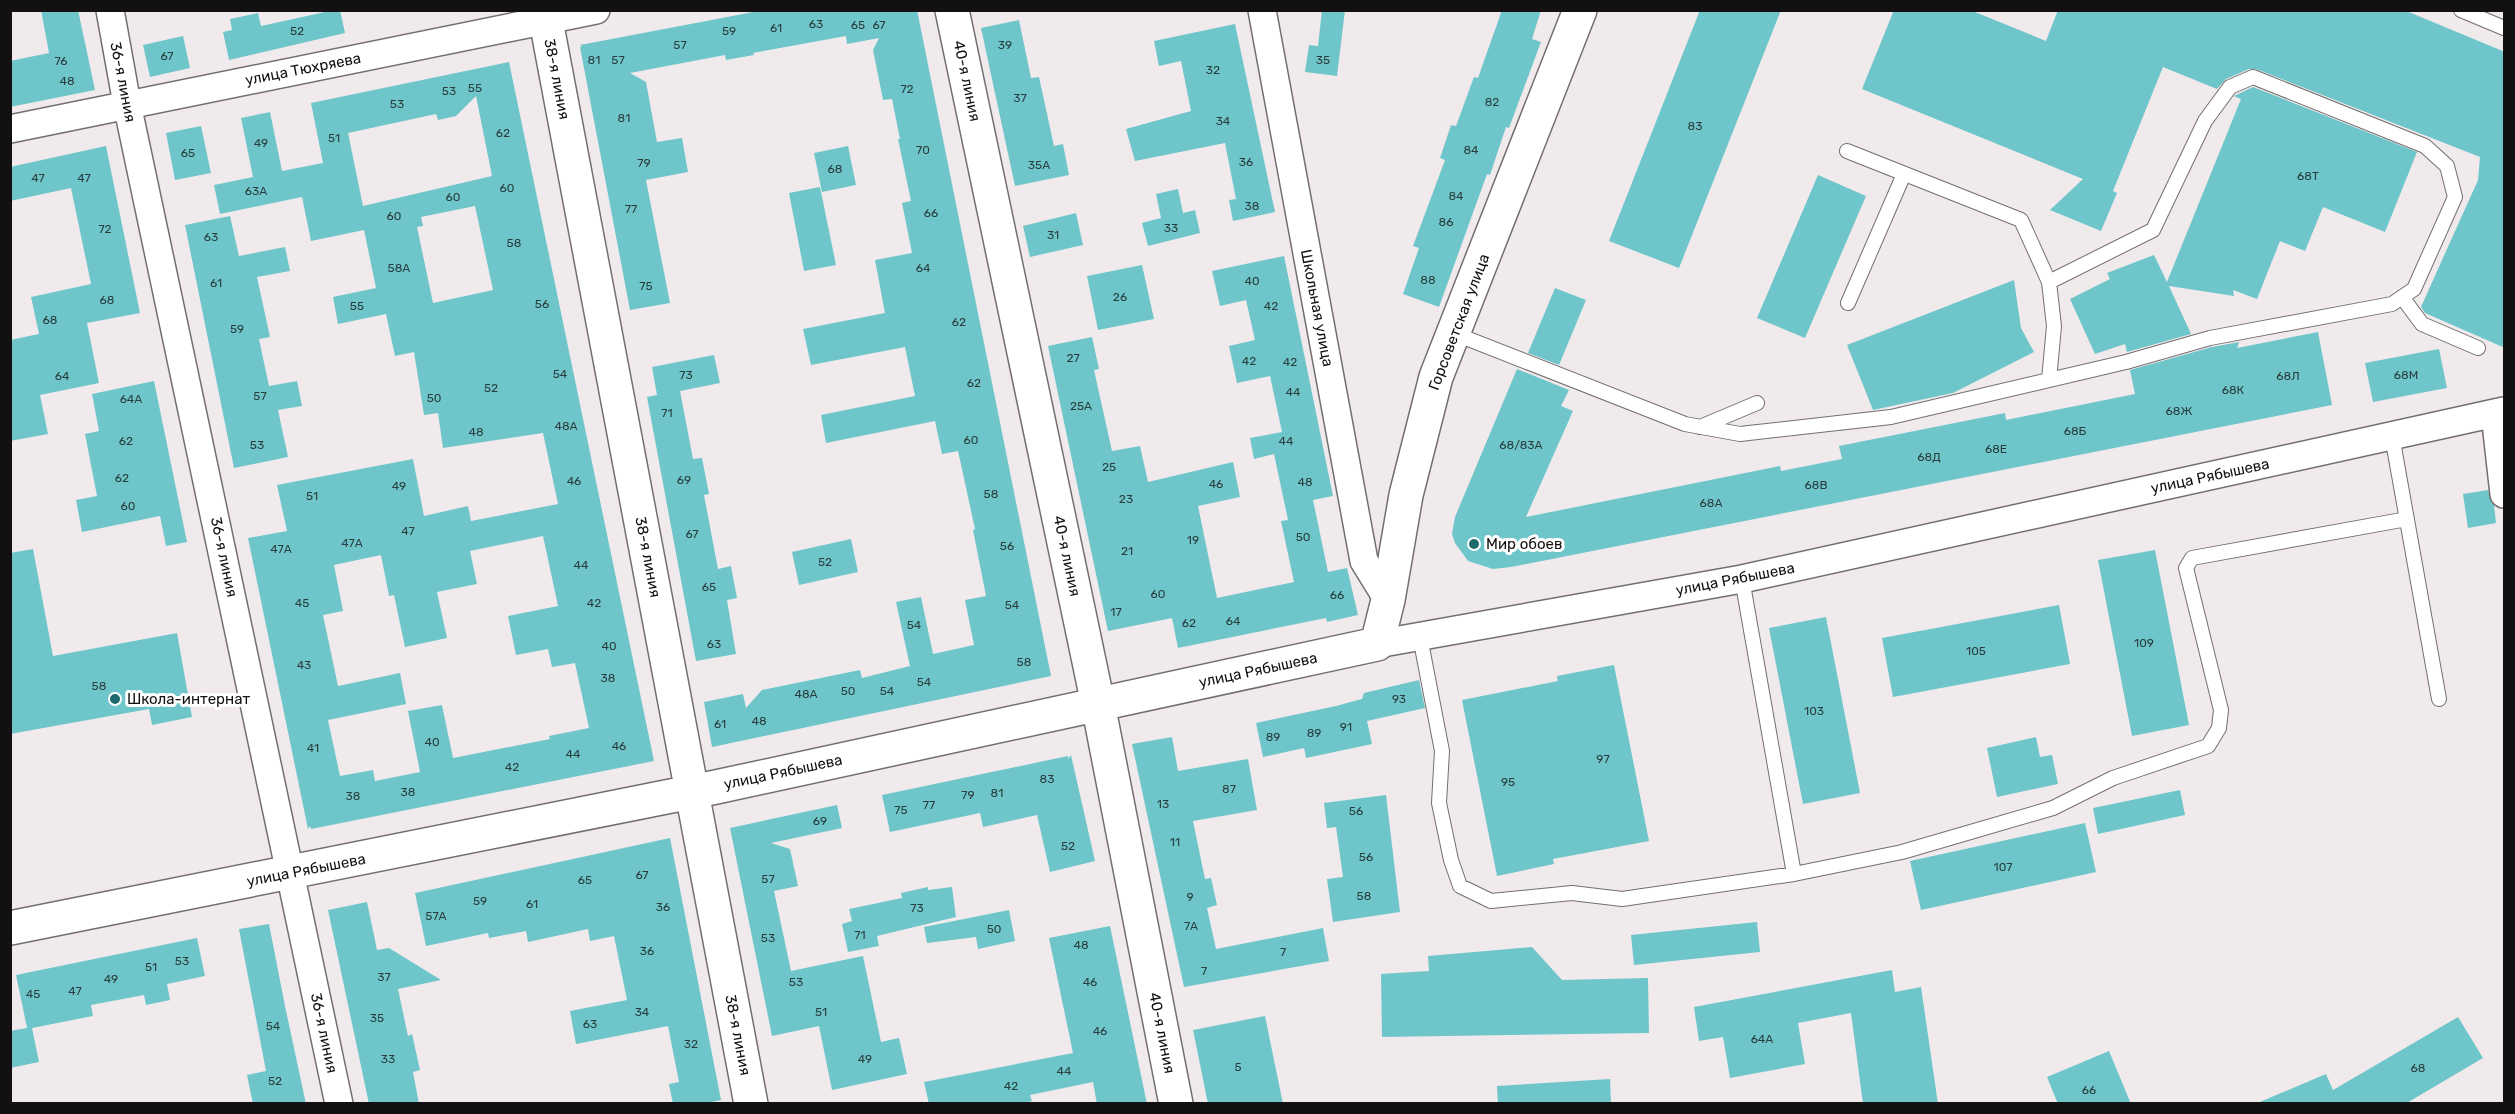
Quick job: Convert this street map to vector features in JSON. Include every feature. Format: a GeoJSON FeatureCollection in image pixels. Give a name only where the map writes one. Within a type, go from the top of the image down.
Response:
{"type":"FeatureCollection","features":[{"type":"Feature","properties":{"kind":"street","name":"36-я линия"},"geometry":{"type":"LineString","coordinates":[[110,10],[127,104],[339,1104]]}},
{"type":"Feature","properties":{"kind":"street","name":"улица Тюхряева"},"geometry":{"type":"LineString","coordinates":[[10,129],[545,15],[596,10]]}},
{"type":"Feature","properties":{"kind":"street","name":"40-я линия"},"geometry":{"type":"LineString","coordinates":[[952,10],[1098,704],[1176,1104]]}},
{"type":"Feature","properties":{"kind":"street","name":"Школьная улица"},"geometry":{"type":"LineString","coordinates":[[1262,10],[1364,561],[1388,600]]}},
{"type":"Feature","properties":{"kind":"street","name":"Горсоветская улица"},"geometry":{"type":"LineString","coordinates":[[1377,644],[1388,600],[1409,484],[1436,377],[1580,10]]}},
{"type":"Feature","properties":{"kind":"street","name":"38-я линия"},"geometry":{"type":"LineString","coordinates":[[545,15],[751,1104]]}},
{"type":"Feature","properties":{"kind":"street","name":"улица Рябышева"},"geometry":{"type":"LineString","coordinates":[[10,928],[692,792],[1377,644],[1742,579],[2500,412]]}},
{"type":"Feature","properties":{"kind":"street"},"geometry":{"type":"LineString","coordinates":[[2500,412],[2505,494]]}},
{"type":"Feature","properties":{"kind":"lane"},"geometry":{"type":"LineString","coordinates":[[2461,10],[2505,28]]}},
{"type":"Feature","properties":{"kind":"lane"},"geometry":{"type":"LineString","coordinates":[[1454,333],[1685,424],[1740,434],[1891,417],[2126,362],[2210,338],[2392,304],[2414,289],[2455,197],[2447,166],[2425,146],[2253,77],[2230,87],[2205,121],[2153,230],[2049,282]]}},
{"type":"Feature","properties":{"kind":"lane"},"geometry":{"type":"LineString","coordinates":[[1848,151],[2021,220],[2049,282],[2054,326],[2049,380]]}},
{"type":"Feature","properties":{"kind":"lane"},"geometry":{"type":"LineString","coordinates":[[1848,303],[1904,174]]}},
{"type":"Feature","properties":{"kind":"lane"},"geometry":{"type":"LineString","coordinates":[[2402,297],[2422,324],[2478,348]]}},
{"type":"Feature","properties":{"kind":"lane"},"geometry":{"type":"LineString","coordinates":[[1701,427],[1757,403]]}},
{"type":"Feature","properties":{"kind":"lane"},"geometry":{"type":"LineString","coordinates":[[2392,436],[2439,699]]}},
{"type":"Feature","properties":{"kind":"lane"},"geometry":{"type":"LineString","coordinates":[[1420,637],[1442,751],[1439,803],[1451,860],[1460,886],[1491,901],[1572,893],[1622,899],[1794,874],[1902,852],[2053,808],[2113,778],[2208,746],[2219,728],[2221,710],[2186,568],[2192,558],[2407,519]]}},
{"type":"Feature","properties":{"kind":"lane"},"geometry":{"type":"LineString","coordinates":[[1742,579],[1794,874]]}},
{"type":"Feature","properties":{"kind":"building"},"geometry":{"type":"Polygon","coordinates":[[[41,10],[78,10],[95,90],[10,107],[10,61],[49,53],[41,10]]]}},
{"type":"Feature","properties":{"kind":"building"},"geometry":{"type":"Polygon","coordinates":[[[340,10],[345,33],[229,60],[223,32],[232,30],[230,19],[258,13],[261,26],[340,10]]]}},
{"type":"Feature","properties":{"kind":"building"},"geometry":{"type":"Polygon","coordinates":[[[764,10],[917,10],[1051,676],[712,747],[704,702],[743,694],[746,708],[762,690],[860,670],[862,678],[910,666],[896,602],[921,597],[933,654],[974,645],[965,600],[986,596],[973,530],[975,529],[958,451],[942,454],[935,421],[826,443],[821,415],[915,396],[905,347],[811,365],[803,329],[885,313],[875,260],[912,253],[902,203],[911,201],[898,139],[900,139],[892,99],[883,100],[873,50],[879,38],[847,44],[846,36],[726,60],[725,55],[630,73],[646,82],[657,142],[682,138],[688,172],[646,180],[670,303],[630,310],[580,45],[764,10]]]}},
{"type":"Feature","properties":{"kind":"building"},"geometry":{"type":"Polygon","coordinates":[[[1322,10],[1345,10],[1337,76],[1305,72],[1309,45],[1318,46],[1322,10]]]}},
{"type":"Feature","properties":{"kind":"building"},"geometry":{"type":"Polygon","coordinates":[[[1502,10],[1541,10],[1532,39],[1541,42],[1509,128],[1506,127],[1490,175],[1487,174],[1439,307],[1403,294],[1419,248],[1413,246],[1445,160],[1440,158],[1451,125],[1456,126],[1474,77],[1478,78],[1502,10]]]}},
{"type":"Feature","properties":{"kind":"building"},"geometry":{"type":"Polygon","coordinates":[[[1700,10],[1781,10],[1679,268],[1609,241],[1700,10]]]}},
{"type":"Feature","properties":{"kind":"building"},"geometry":{"type":"Polygon","coordinates":[[[1894,10],[1970,10],[2046,41],[2058,10],[2404,10],[2505,52],[2505,348],[2425,313],[2421,307],[2478,180],[2480,157],[2256,69],[2249,69],[2226,79],[2217,89],[2163,67],[2113,191],[2117,193],[2101,231],[2050,210],[2083,179],[1862,89],[1894,10]]]}},
{"type":"Feature","properties":{"kind":"building"},"geometry":{"type":"Polygon","coordinates":[[[1019,20],[1031,78],[1039,77],[1054,146],[1063,144],[1069,175],[1015,186],[981,28],[1019,20]]]}},
{"type":"Feature","properties":{"kind":"building"},"geometry":{"type":"Polygon","coordinates":[[[1235,24],[1275,212],[1233,221],[1229,200],[1236,199],[1225,143],[1135,161],[1126,129],[1191,111],[1181,61],[1159,66],[1154,41],[1235,24]]]}},
{"type":"Feature","properties":{"kind":"building"},"geometry":{"type":"Polygon","coordinates":[[[183,36],[190,68],[150,77],[143,45],[183,36]]]}},
{"type":"Feature","properties":{"kind":"building"},"geometry":{"type":"Polygon","coordinates":[[[509,62],[654,761],[311,829],[310,826],[308,829],[248,538],[287,531],[277,485],[413,459],[424,516],[468,506],[471,521],[558,504],[543,433],[443,448],[438,413],[424,415],[414,352],[395,356],[386,314],[338,324],[333,297],[376,288],[364,230],[311,241],[302,197],[220,214],[214,185],[253,177],[241,118],[270,112],[282,171],[323,163],[311,103],[509,62]],[[476,96],[456,116],[438,120],[436,114],[348,133],[363,206],[492,176],[476,96]],[[475,206],[421,217],[423,226],[417,227],[433,303],[493,290],[475,206]],[[543,536],[470,551],[477,584],[437,592],[447,638],[405,647],[394,595],[389,596],[381,555],[334,565],[343,611],[323,615],[338,686],[400,673],[406,704],[328,720],[340,776],[373,770],[375,781],[420,772],[408,711],[442,705],[453,758],[550,739],[549,736],[589,728],[575,663],[552,667],[548,649],[516,655],[508,616],[558,606],[543,536]]]}},
{"type":"Feature","properties":{"kind":"building"},"geometry":{"type":"Polygon","coordinates":[[[2253,87],[2417,152],[2385,232],[2323,207],[2305,251],[2280,241],[2257,299],[2233,290],[2234,296],[2169,286],[2191,334],[2127,352],[2125,344],[2095,354],[2070,299],[2110,279],[2107,273],[2154,255],[2167,282],[2241,99],[2234,96],[2253,87]]]}},
{"type":"Feature","properties":{"kind":"building"},"geometry":{"type":"Polygon","coordinates":[[[201,126],[211,173],[175,180],[166,133],[201,126]]]}},
{"type":"Feature","properties":{"kind":"building"},"geometry":{"type":"Polygon","coordinates":[[[106,146],[140,313],[87,323],[99,383],[40,395],[48,434],[10,441],[10,340],[39,334],[31,297],[91,284],[71,188],[10,201],[10,167],[106,146]]]}},
{"type":"Feature","properties":{"kind":"building"},"geometry":{"type":"Polygon","coordinates":[[[848,146],[856,185],[822,192],[814,153],[848,146]]]}},
{"type":"Feature","properties":{"kind":"building"},"geometry":{"type":"Polygon","coordinates":[[[1818,175],[1866,196],[1805,338],[1757,318],[1818,175]]]}},
{"type":"Feature","properties":{"kind":"building"},"geometry":{"type":"Polygon","coordinates":[[[820,187],[836,265],[804,271],[789,193],[820,187]]]}},
{"type":"Feature","properties":{"kind":"building"},"geometry":{"type":"Polygon","coordinates":[[[1178,189],[1183,213],[1195,210],[1200,233],[1148,246],[1142,223],[1161,218],[1156,194],[1178,189]]]}},
{"type":"Feature","properties":{"kind":"building"},"geometry":{"type":"Polygon","coordinates":[[[1076,213],[1083,245],[1030,257],[1023,226],[1076,213]]]}},
{"type":"Feature","properties":{"kind":"building"},"geometry":{"type":"Polygon","coordinates":[[[230,216],[239,256],[285,247],[290,271],[257,277],[270,337],[259,339],[269,386],[297,381],[302,406],[278,410],[288,457],[234,468],[185,225],[230,216]]]}},
{"type":"Feature","properties":{"kind":"building"},"geometry":{"type":"Polygon","coordinates":[[[1284,256],[1333,496],[1313,500],[1328,572],[1347,568],[1358,615],[1327,622],[1326,618],[1178,648],[1172,618],[1108,631],[1048,346],[1092,337],[1099,369],[1094,370],[1112,451],[1140,446],[1148,482],[1233,462],[1240,497],[1198,506],[1217,598],[1294,582],[1281,521],[1288,520],[1274,454],[1254,459],[1250,438],[1282,432],[1270,376],[1237,383],[1229,346],[1255,340],[1246,300],[1220,306],[1212,271],[1284,256]]]}},
{"type":"Feature","properties":{"kind":"building"},"geometry":{"type":"Polygon","coordinates":[[[1142,265],[1154,319],[1098,330],[1087,276],[1142,265]]]}},
{"type":"Feature","properties":{"kind":"building"},"geometry":{"type":"Polygon","coordinates":[[[2014,280],[2021,328],[2034,352],[1953,393],[1873,410],[1847,345],[2014,280]]]}},
{"type":"Feature","properties":{"kind":"building"},"geometry":{"type":"Polygon","coordinates":[[[1555,288],[1586,300],[1559,365],[1528,353],[1555,288]]]}},
{"type":"Feature","properties":{"kind":"building"},"geometry":{"type":"Polygon","coordinates":[[[2318,332],[2332,405],[1511,567],[1493,569],[1468,561],[1455,543],[1452,534],[1455,517],[1517,369],[1569,390],[1561,406],[1573,411],[1526,517],[1780,466],[1781,471],[1842,459],[1839,446],[2005,413],[2006,420],[2135,394],[2130,370],[2212,347],[2239,342],[2237,348],[2318,332]]]}},
{"type":"Feature","properties":{"kind":"building"},"geometry":{"type":"Polygon","coordinates":[[[2439,349],[2447,388],[2373,402],[2365,363],[2439,349]]]}},
{"type":"Feature","properties":{"kind":"building"},"geometry":{"type":"Polygon","coordinates":[[[714,355],[720,383],[680,391],[693,459],[702,458],[709,494],[704,495],[718,569],[731,566],[737,598],[727,600],[736,654],[696,661],[647,397],[657,395],[652,367],[714,355]]]}},
{"type":"Feature","properties":{"kind":"building"},"geometry":{"type":"Polygon","coordinates":[[[154,381],[187,542],[166,546],[160,516],[82,532],[76,500],[97,496],[85,434],[99,431],[92,394],[154,381]]]}},
{"type":"Feature","properties":{"kind":"building"},"geometry":{"type":"Polygon","coordinates":[[[2488,490],[2494,505],[2496,523],[2468,528],[2463,494],[2488,490]]]}},
{"type":"Feature","properties":{"kind":"building"},"geometry":{"type":"Polygon","coordinates":[[[851,539],[858,572],[799,585],[792,552],[851,539]]]}},
{"type":"Feature","properties":{"kind":"building"},"geometry":{"type":"Polygon","coordinates":[[[33,549],[53,656],[177,633],[192,717],[152,725],[149,709],[10,734],[10,553],[33,549]]]}},
{"type":"Feature","properties":{"kind":"building"},"geometry":{"type":"Polygon","coordinates":[[[2155,550],[2189,725],[2132,736],[2098,560],[2155,550]]]}},
{"type":"Feature","properties":{"kind":"building"},"geometry":{"type":"Polygon","coordinates":[[[2059,605],[2070,664],[1893,697],[1882,638],[2059,605]]]}},
{"type":"Feature","properties":{"kind":"building"},"geometry":{"type":"Polygon","coordinates":[[[1826,617],[1860,793],[1803,804],[1769,628],[1826,617]]]}},
{"type":"Feature","properties":{"kind":"building"},"geometry":{"type":"Polygon","coordinates":[[[1614,665],[1649,841],[1553,859],[1554,864],[1497,876],[1462,700],[1558,681],[1557,676],[1614,665]]]}},
{"type":"Feature","properties":{"kind":"building"},"geometry":{"type":"Polygon","coordinates":[[[1419,680],[1425,708],[1367,721],[1372,744],[1306,758],[1304,748],[1263,757],[1256,723],[1336,706],[1362,699],[1364,693],[1419,680]]]}},
{"type":"Feature","properties":{"kind":"building"},"geometry":{"type":"Polygon","coordinates":[[[1172,737],[1178,771],[1248,759],[1257,810],[1193,821],[1205,879],[1211,878],[1217,905],[1207,908],[1216,949],[1323,928],[1329,961],[1184,987],[1132,744],[1172,737]]]}},
{"type":"Feature","properties":{"kind":"building"},"geometry":{"type":"Polygon","coordinates":[[[2036,737],[2040,757],[2052,755],[2058,784],[1997,797],[1987,748],[2036,737]]]}},
{"type":"Feature","properties":{"kind":"building"},"geometry":{"type":"Polygon","coordinates":[[[1071,755],[1095,861],[1050,872],[1037,815],[983,827],[980,813],[890,832],[882,795],[1068,756],[1068,759],[1071,755]]]}},
{"type":"Feature","properties":{"kind":"building"},"geometry":{"type":"Polygon","coordinates":[[[2180,790],[2185,815],[2098,834],[2093,808],[2180,790]]]}},
{"type":"Feature","properties":{"kind":"building"},"geometry":{"type":"Polygon","coordinates":[[[1386,795],[1400,912],[1333,922],[1327,879],[1343,877],[1336,827],[1327,828],[1324,803],[1386,795]]]}},
{"type":"Feature","properties":{"kind":"building"},"geometry":{"type":"Polygon","coordinates":[[[837,805],[842,828],[771,843],[790,849],[798,886],[774,891],[791,971],[863,956],[881,1042],[899,1038],[907,1074],[832,1090],[819,1026],[772,1036],[730,828],[837,805]]]}},
{"type":"Feature","properties":{"kind":"building"},"geometry":{"type":"Polygon","coordinates":[[[2085,823],[2096,872],[1921,910],[1910,861],[2085,823]]]}},
{"type":"Feature","properties":{"kind":"building"},"geometry":{"type":"Polygon","coordinates":[[[670,838],[721,1100],[702,1104],[673,1104],[669,1084],[679,1082],[668,1026],[576,1044],[570,1011],[627,1000],[614,936],[590,941],[588,929],[528,942],[526,931],[489,938],[488,933],[426,946],[415,893],[670,838]]]}},
{"type":"Feature","properties":{"kind":"building"},"geometry":{"type":"Polygon","coordinates":[[[928,887],[928,890],[952,887],[956,917],[877,936],[879,946],[848,952],[842,924],[852,921],[849,909],[902,898],[901,893],[928,887]]]}},
{"type":"Feature","properties":{"kind":"building"},"geometry":{"type":"Polygon","coordinates":[[[367,902],[377,950],[389,948],[441,980],[398,989],[408,1036],[412,1034],[420,1070],[413,1072],[419,1104],[369,1104],[328,910],[367,902]]]}},
{"type":"Feature","properties":{"kind":"building"},"geometry":{"type":"Polygon","coordinates":[[[1009,910],[1015,941],[978,949],[976,937],[927,943],[924,927],[1009,910]]]}},
{"type":"Feature","properties":{"kind":"building"},"geometry":{"type":"Polygon","coordinates":[[[1757,922],[1760,952],[1634,965],[1631,935],[1757,922]]]}},
{"type":"Feature","properties":{"kind":"building"},"geometry":{"type":"Polygon","coordinates":[[[269,924],[306,1104],[253,1104],[247,1075],[266,1071],[239,929],[269,924]]]}},
{"type":"Feature","properties":{"kind":"building"},"geometry":{"type":"Polygon","coordinates":[[[1110,926],[1147,1104],[1097,1104],[1093,1082],[1030,1095],[1032,1101],[1020,1104],[929,1104],[924,1082],[1073,1053],[1049,938],[1110,926]]]}},
{"type":"Feature","properties":{"kind":"building"},"geometry":{"type":"Polygon","coordinates":[[[197,938],[205,976],[167,984],[170,1000],[146,1005],[144,995],[91,1005],[93,1016],[32,1028],[39,1062],[10,1068],[10,1031],[27,1028],[16,975],[197,938]]]}},
{"type":"Feature","properties":{"kind":"building"},"geometry":{"type":"Polygon","coordinates":[[[1532,947],[1562,980],[1648,978],[1649,1033],[1382,1037],[1381,974],[1429,971],[1428,956],[1532,947]]]}},
{"type":"Feature","properties":{"kind":"building"},"geometry":{"type":"Polygon","coordinates":[[[1892,970],[1895,992],[1921,987],[1938,1104],[1863,1104],[1851,1013],[1798,1023],[1805,1064],[1730,1078],[1723,1037],[1699,1041],[1694,1007],[1892,970]]]}},
{"type":"Feature","properties":{"kind":"building"},"geometry":{"type":"Polygon","coordinates":[[[1265,1016],[1283,1104],[1208,1104],[1193,1030],[1265,1016]]]}},
{"type":"Feature","properties":{"kind":"building"},"geometry":{"type":"Polygon","coordinates":[[[2458,1017],[2483,1058],[2405,1104],[2255,1104],[2326,1074],[2333,1090],[2458,1017]]]}},
{"type":"Feature","properties":{"kind":"building"},"geometry":{"type":"Polygon","coordinates":[[[2109,1051],[2131,1104],[2058,1104],[2047,1077],[2109,1051]]]}},
{"type":"Feature","properties":{"kind":"building"},"geometry":{"type":"Polygon","coordinates":[[[1610,1079],[1611,1104],[1498,1104],[1497,1086],[1610,1079]]]}},
{"type":"Feature","properties":{"kind":"place","name":"Мир обоев"},"geometry":{"type":"Point","coordinates":[1474,544]}},
{"type":"Feature","properties":{"kind":"place","name":"Школа-интернат"},"geometry":{"type":"Point","coordinates":[115,699]}}]}
